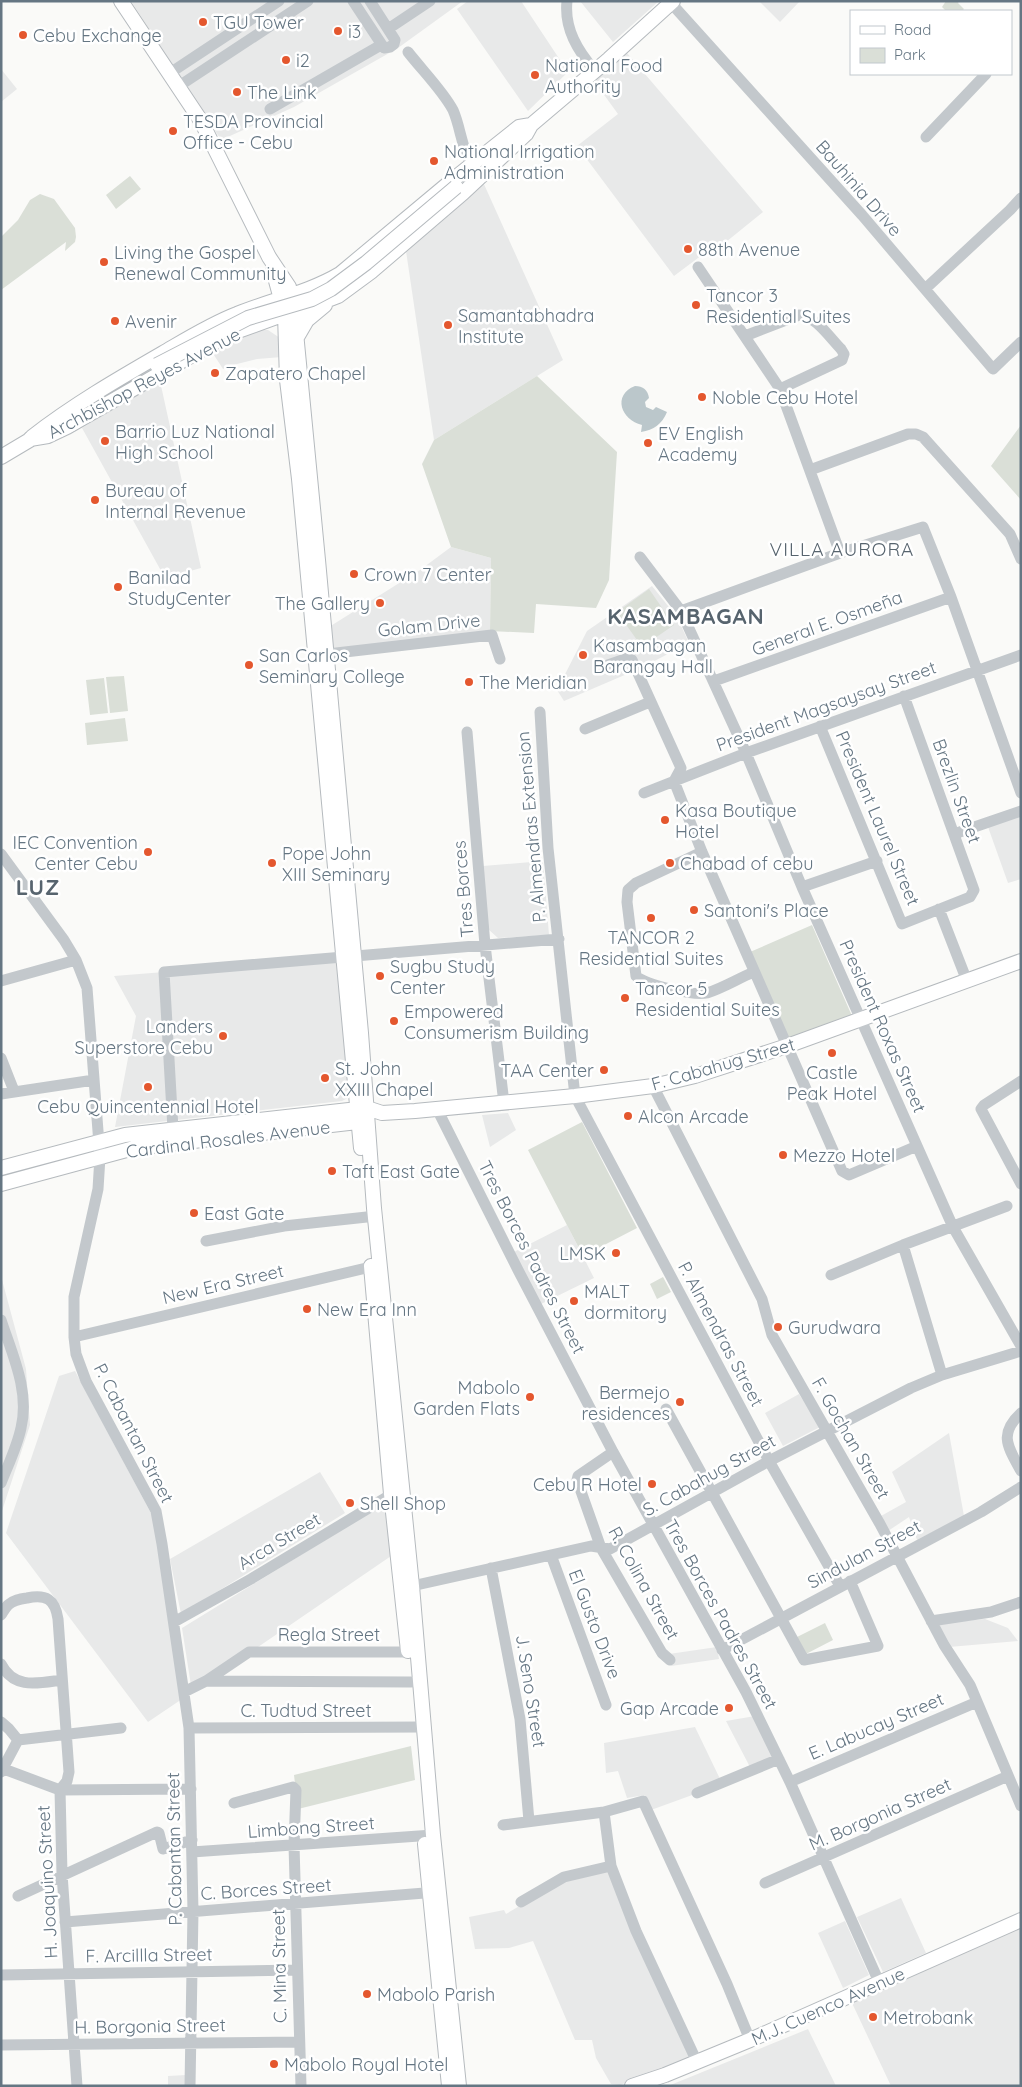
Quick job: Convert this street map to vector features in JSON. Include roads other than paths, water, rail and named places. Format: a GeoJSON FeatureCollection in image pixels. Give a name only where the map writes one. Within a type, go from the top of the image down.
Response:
{"type":"FeatureCollection","features":[{"type":"Feature","properties":{"kind":"main road"},"geometry":{"type":"LineString","coordinates":[[121,1],[201,121],[269,257],[286,296],[289,313],[291,338],[288,380],[321,655],[371,1217],[407,1587],[428,1836],[459,2086]]}},
{"type":"Feature","properties":{"kind":"main road"},"geometry":{"type":"LineString","coordinates":[[291,338],[310,318],[372,271],[462,193],[526,134],[531,125],[672,2]]}},
{"type":"Feature","properties":{"kind":"main road","name":"Archbishop Reyes Avenue"},"geometry":{"type":"LineString","coordinates":[[30,440],[59,416],[154,357],[213,325],[242,312],[330,280],[355,262],[519,127],[531,125]]}},
{"type":"Feature","properties":{"kind":"main road","name":"Archbishop Reyes Avenue"},"geometry":{"type":"LineString","coordinates":[[1,456],[157,365],[248,318],[312,299],[331,289],[366,264],[531,125]]}},
{"type":"Feature","properties":{"kind":"main road"},"geometry":{"type":"LineString","coordinates":[[330,280],[328,290],[337,296]]}},
{"type":"Feature","properties":{"kind":"main road","name":"Archbishop Reyes Avenue"},"geometry":{"type":"LineString","coordinates":[[30,440],[48,436],[66,428],[200,351],[253,325],[337,296]]}},
{"type":"Feature","properties":{"kind":"main road"},"geometry":{"type":"LineString","coordinates":[[242,312],[250,316],[253,325],[271,326],[291,338]]}},
{"type":"Feature","properties":{"kind":"main road","name":"F. Cabahug Street"},"geometry":{"type":"LineString","coordinates":[[363,1115],[575,1096],[653,1086],[695,1076],[787,1046],[1021,961]]}},
{"type":"Feature","properties":{"kind":"main road","name":"Cardinal Rosales Avenue"},"geometry":{"type":"LineString","coordinates":[[1,1168],[125,1135],[173,1129],[363,1115]]}},
{"type":"Feature","properties":{"kind":"main road","name":"Cardinal Rosales Avenue"},"geometry":{"type":"LineString","coordinates":[[1,1184],[134,1148],[363,1115]]}},
{"type":"Feature","properties":{"kind":"main road"},"geometry":{"type":"LineString","coordinates":[[407,1587],[408,1652],[419,1727]]}},
{"type":"Feature","properties":{"kind":"main road"},"geometry":{"type":"LineString","coordinates":[[434,1892],[449,2086]]}},
{"type":"Feature","properties":{"kind":"main road","name":"M.J. Cuenco Avenue"},"geometry":{"type":"LineString","coordinates":[[632,2086],[750,2040],[1021,1920]]}},
{"type":"Feature","properties":{"kind":"street"},"geometry":{"type":"LineString","coordinates":[[170,73],[279,1]]}},
{"type":"Feature","properties":{"kind":"street"},"geometry":{"type":"LineString","coordinates":[[178,86],[308,1]]}},
{"type":"Feature","properties":{"kind":"street"},"geometry":{"type":"LineString","coordinates":[[353,1],[381,46],[387,49],[394,44],[394,40],[370,1]]}},
{"type":"Feature","properties":{"kind":"street"},"geometry":{"type":"LineString","coordinates":[[388,29],[430,1]]}},
{"type":"Feature","properties":{"kind":"street"},"geometry":{"type":"LineString","coordinates":[[567,1],[566,22],[575,43],[595,71]]}},
{"type":"Feature","properties":{"kind":"street","name":"Bauhinia Drive"},"geometry":{"type":"LineString","coordinates":[[672,2],[862,215],[993,369],[1021,342]]}},
{"type":"Feature","properties":{"kind":"street"},"geometry":{"type":"LineString","coordinates":[[270,109],[381,46]]}},
{"type":"Feature","properties":{"kind":"street"},"geometry":{"type":"LineString","coordinates":[[408,52],[450,104],[461,130],[464,150],[472,165]]}},
{"type":"Feature","properties":{"kind":"street"},"geometry":{"type":"LineString","coordinates":[[926,137],[985,75]]}},
{"type":"Feature","properties":{"kind":"street"},"geometry":{"type":"LineString","coordinates":[[925,289],[1021,198]]}},
{"type":"Feature","properties":{"kind":"street"},"geometry":{"type":"LineString","coordinates":[[698,267],[780,389],[840,553]]}},
{"type":"Feature","properties":{"kind":"street"},"geometry":{"type":"LineString","coordinates":[[745,336],[803,314],[811,318],[841,349],[844,354],[842,360],[780,389]]}},
{"type":"Feature","properties":{"kind":"street"},"geometry":{"type":"LineString","coordinates":[[810,470],[908,434],[916,434],[923,437],[1010,534],[1021,559]]}},
{"type":"Feature","properties":{"kind":"street"},"geometry":{"type":"LineString","coordinates":[[681,612],[840,553],[920,526],[926,530],[976,671],[996,719],[1021,793]]}},
{"type":"Feature","properties":{"kind":"street","name":"President Roxas Street"},"geometry":{"type":"LineString","coordinates":[[640,557],[681,612],[746,753],[802,887],[953,1227],[1021,1346]]}},
{"type":"Feature","properties":{"kind":"street","name":"General E. Osmeña"},"geometry":{"type":"LineString","coordinates":[[714,682],[951,597]]}},
{"type":"Feature","properties":{"kind":"street","name":"Golam Drive"},"geometry":{"type":"LineString","coordinates":[[321,655],[492,635],[500,658]]}},
{"type":"Feature","properties":{"kind":"street","name":"President Magsaysay Street"},"geometry":{"type":"LineString","coordinates":[[644,793],[746,753],[1021,654]]}},
{"type":"Feature","properties":{"kind":"street"},"geometry":{"type":"LineString","coordinates":[[608,665],[628,658],[634,664],[682,768],[674,781],[702,852],[842,1171],[849,1175],[917,1146]]}},
{"type":"Feature","properties":{"kind":"street","name":"Brezlin Street"},"geometry":{"type":"LineString","coordinates":[[904,696],[974,890],[970,897],[939,909]]}},
{"type":"Feature","properties":{"kind":"street"},"geometry":{"type":"LineString","coordinates":[[585,729],[650,702]]}},
{"type":"Feature","properties":{"kind":"street","name":"P. Almendras Extension"},"geometry":{"type":"LineString","coordinates":[[540,712],[546,824],[575,1096]]}},
{"type":"Feature","properties":{"kind":"street","name":"President Laurel Street"},"geometry":{"type":"LineString","coordinates":[[820,726],[902,924],[939,909]]}},
{"type":"Feature","properties":{"kind":"street","name":"Tres Borces"},"geometry":{"type":"LineString","coordinates":[[467,732],[485,945],[504,1103]]}},
{"type":"Feature","properties":{"kind":"street"},"geometry":{"type":"LineString","coordinates":[[954,834],[1021,811]]}},
{"type":"Feature","properties":{"kind":"street"},"geometry":{"type":"LineString","coordinates":[[702,852],[636,883],[628,890],[627,902],[636,976],[651,985],[706,993],[754,972]]}},
{"type":"Feature","properties":{"kind":"street","name":"P. Cabantan Street"},"geometry":{"type":"LineString","coordinates":[[1,854],[64,940],[76,960],[87,988],[100,1157],[98,1189],[74,1297],[74,1336],[76,1354],[86,1381],[156,1511],[174,1622],[190,1728],[193,1912],[190,2086]]}},
{"type":"Feature","properties":{"kind":"street"},"geometry":{"type":"LineString","coordinates":[[802,887],[877,860]]}},
{"type":"Feature","properties":{"kind":"street"},"geometry":{"type":"LineString","coordinates":[[939,909],[968,981]]}},
{"type":"Feature","properties":{"kind":"street","name":"P. Almendras Extension"},"geometry":{"type":"LineString","coordinates":[[173,1129],[164,972],[559,940]]}},
{"type":"Feature","properties":{"kind":"street"},"geometry":{"type":"LineString","coordinates":[[1,981],[76,960]]}},
{"type":"Feature","properties":{"kind":"street"},"geometry":{"type":"LineString","coordinates":[[1,1058],[14,1091]]}},
{"type":"Feature","properties":{"kind":"street"},"geometry":{"type":"LineString","coordinates":[[1,1094],[94,1080]]}},
{"type":"Feature","properties":{"kind":"street"},"geometry":{"type":"LineString","coordinates":[[1021,1081],[984,1105],[981,1109],[1021,1184]]}},
{"type":"Feature","properties":{"kind":"street","name":"F. Gochan Street"},"geometry":{"type":"LineString","coordinates":[[653,1086],[762,1299],[772,1335],[897,1556],[944,1645],[970,1685],[1021,1806]]}},
{"type":"Feature","properties":{"kind":"street","name":"P. Almendras Street"},"geometry":{"type":"LineString","coordinates":[[575,1096],[769,1461],[845,1584],[879,1645],[877,1648],[804,1660],[781,1618]]}},
{"type":"Feature","properties":{"kind":"street","name":"Tres Borces Padres Street"},"geometry":{"type":"LineString","coordinates":[[437,1109],[613,1452],[722,1650],[779,1759],[879,1982]]}},
{"type":"Feature","properties":{"kind":"street"},"geometry":{"type":"LineString","coordinates":[[831,1275],[903,1245],[1007,1206]]}},
{"type":"Feature","properties":{"kind":"street"},"geometry":{"type":"LineString","coordinates":[[206,1241],[284,1226],[371,1217]]}},
{"type":"Feature","properties":{"kind":"street"},"geometry":{"type":"LineString","coordinates":[[903,1245],[942,1375]]}},
{"type":"Feature","properties":{"kind":"street","name":"New Era Street"},"geometry":{"type":"LineString","coordinates":[[74,1336],[376,1266]]}},
{"type":"Feature","properties":{"kind":"street"},"geometry":{"type":"LineString","coordinates":[[1,1320],[21,1380],[23,1415],[19,1435],[1,1483]]}},
{"type":"Feature","properties":{"kind":"street","name":"S. Cabahug Street"},"geometry":{"type":"LineString","coordinates":[[407,1587],[591,1546],[610,1549],[769,1461],[911,1388],[942,1375],[1021,1351]]}},
{"type":"Feature","properties":{"kind":"street"},"geometry":{"type":"LineString","coordinates":[[666,1408],[781,1618]]}},
{"type":"Feature","properties":{"kind":"street"},"geometry":{"type":"LineString","coordinates":[[1021,1413],[1007,1430],[1007,1439],[1021,1470]]}},
{"type":"Feature","properties":{"kind":"street","name":"R. Colina Street"},"geometry":{"type":"LineString","coordinates":[[613,1452],[577,1478],[601,1548],[662,1653],[670,1660]]}},
{"type":"Feature","properties":{"kind":"street","name":"Sindulan Street"},"geometry":{"type":"LineString","coordinates":[[722,1650],[981,1512],[1021,1487]]}},
{"type":"Feature","properties":{"kind":"street","name":"Arca Street"},"geometry":{"type":"LineString","coordinates":[[174,1622],[251,1579],[397,1491]]}},
{"type":"Feature","properties":{"kind":"street","name":"El Gusto Drive"},"geometry":{"type":"LineString","coordinates":[[550,1555],[606,1705]]}},
{"type":"Feature","properties":{"kind":"street","name":"J. Seno Street"},"geometry":{"type":"LineString","coordinates":[[491,1568],[520,1719],[529,1821]]}},
{"type":"Feature","properties":{"kind":"street","name":"H. Joaquino Street"},"geometry":{"type":"LineString","coordinates":[[1,1615],[14,1600],[40,1596],[50,1600],[56,1608],[58,1619],[69,1772],[67,1781],[60,1790],[62,1874],[78,2086]]}},
{"type":"Feature","properties":{"kind":"street"},"geometry":{"type":"LineString","coordinates":[[931,1620],[991,1612],[1021,1602]]}},
{"type":"Feature","properties":{"kind":"street","name":"Regla Street"},"geometry":{"type":"LineString","coordinates":[[206,1681],[249,1652],[408,1652]]}},
{"type":"Feature","properties":{"kind":"street"},"geometry":{"type":"LineString","coordinates":[[1,1664],[15,1679],[26,1684],[62,1680]]}},
{"type":"Feature","properties":{"kind":"street"},"geometry":{"type":"LineString","coordinates":[[184,1692],[206,1681],[411,1682]]}},
{"type":"Feature","properties":{"kind":"street","name":"E. Labucay Street"},"geometry":{"type":"LineString","coordinates":[[790,1782],[977,1702]]}},
{"type":"Feature","properties":{"kind":"street"},"geometry":{"type":"LineString","coordinates":[[1,1722],[10,1729],[18,1740]]}},
{"type":"Feature","properties":{"kind":"street","name":"C. Tudtud Street"},"geometry":{"type":"LineString","coordinates":[[190,1728],[419,1727]]}},
{"type":"Feature","properties":{"kind":"street"},"geometry":{"type":"LineString","coordinates":[[18,1740],[121,1728]]}},
{"type":"Feature","properties":{"kind":"street"},"geometry":{"type":"LineString","coordinates":[[18,1740],[2,1770],[60,1790],[191,1789]]}},
{"type":"Feature","properties":{"kind":"street"},"geometry":{"type":"LineString","coordinates":[[697,1793],[779,1759]]}},
{"type":"Feature","properties":{"kind":"street","name":"M. Borgonia Street"},"geometry":{"type":"LineString","coordinates":[[765,1883],[1008,1776]]}},
{"type":"Feature","properties":{"kind":"street","name":"C. Mina Street"},"geometry":{"type":"LineString","coordinates":[[234,1803],[293,1787],[296,1790],[294,1845],[298,2042],[301,2086]]}},
{"type":"Feature","properties":{"kind":"street"},"geometry":{"type":"LineString","coordinates":[[503,1825],[604,1812],[643,1801],[727,1984],[750,2040]]}},
{"type":"Feature","properties":{"kind":"street"},"geometry":{"type":"LineString","coordinates":[[604,1812],[611,1866],[636,1931],[697,2062]]}},
{"type":"Feature","properties":{"kind":"street"},"geometry":{"type":"LineString","coordinates":[[18,1896],[156,1832],[159,1833],[163,1849],[192,1840]]}},
{"type":"Feature","properties":{"kind":"street","name":"Limbong Street"},"geometry":{"type":"LineString","coordinates":[[192,1852],[428,1836]]}},
{"type":"Feature","properties":{"kind":"street"},"geometry":{"type":"LineString","coordinates":[[521,1902],[564,1877],[611,1866]]}},
{"type":"Feature","properties":{"kind":"street","name":"C. Borces Street"},"geometry":{"type":"LineString","coordinates":[[65,1922],[434,1892]]}},
{"type":"Feature","properties":{"kind":"street","name":"F. Arcillla Street"},"geometry":{"type":"LineString","coordinates":[[1,1975],[297,1970]]}},
{"type":"Feature","properties":{"kind":"street","name":"H. Borgonia Street"},"geometry":{"type":"LineString","coordinates":[[1,2045],[298,2042]]}},
{"type":"Feature","properties":{"kind":"place","name":"TGU Tower"},"geometry":{"type":"Point","coordinates":[203,22]}},
{"type":"Feature","properties":{"kind":"place","name":"i3"},"geometry":{"type":"Point","coordinates":[338,31]}},
{"type":"Feature","properties":{"kind":"place","name":"Cebu Exchange"},"geometry":{"type":"Point","coordinates":[23,35]}},
{"type":"Feature","properties":{"kind":"place","name":"i2"},"geometry":{"type":"Point","coordinates":[286,60]}},
{"type":"Feature","properties":{"kind":"place","name":"National Food Authority"},"geometry":{"type":"Point","coordinates":[535,75]}},
{"type":"Feature","properties":{"kind":"place","name":"The Link"},"geometry":{"type":"Point","coordinates":[237,92]}},
{"type":"Feature","properties":{"kind":"place","name":"TESDA Provincial Office - Cebu"},"geometry":{"type":"Point","coordinates":[173,131]}},
{"type":"Feature","properties":{"kind":"place","name":"National Irrigation Administration"},"geometry":{"type":"Point","coordinates":[434,161]}},
{"type":"Feature","properties":{"kind":"place","name":"88th Avenue"},"geometry":{"type":"Point","coordinates":[688,249]}},
{"type":"Feature","properties":{"kind":"place","name":"Living the Gospel Renewal Community"},"geometry":{"type":"Point","coordinates":[104,262]}},
{"type":"Feature","properties":{"kind":"place","name":"Tancor 3 Residential Suites"},"geometry":{"type":"Point","coordinates":[696,305]}},
{"type":"Feature","properties":{"kind":"place","name":"Avenir"},"geometry":{"type":"Point","coordinates":[115,321]}},
{"type":"Feature","properties":{"kind":"place","name":"Samantabhadra Institute"},"geometry":{"type":"Point","coordinates":[448,325]}},
{"type":"Feature","properties":{"kind":"place","name":"Zapatero Chapel"},"geometry":{"type":"Point","coordinates":[215,373]}},
{"type":"Feature","properties":{"kind":"place","name":"Noble Cebu Hotel"},"geometry":{"type":"Point","coordinates":[702,397]}},
{"type":"Feature","properties":{"kind":"place","name":"Barrio Luz National High School"},"geometry":{"type":"Point","coordinates":[105,441]}},
{"type":"Feature","properties":{"kind":"place","name":"EV English Academy"},"geometry":{"type":"Point","coordinates":[648,443]}},
{"type":"Feature","properties":{"kind":"place","name":"Bureau of Internal Revenue"},"geometry":{"type":"Point","coordinates":[95,500]}},
{"type":"Feature","properties":{"kind":"place","name":"Crown 7 Center"},"geometry":{"type":"Point","coordinates":[354,574]}},
{"type":"Feature","properties":{"kind":"place","name":"Banilad StudyCenter"},"geometry":{"type":"Point","coordinates":[118,587]}},
{"type":"Feature","properties":{"kind":"place","name":"The Gallery"},"geometry":{"type":"Point","coordinates":[380,603]}},
{"type":"Feature","properties":{"kind":"place","name":"Kasambagan Barangay Hall"},"geometry":{"type":"Point","coordinates":[583,655]}},
{"type":"Feature","properties":{"kind":"place","name":"San Carlos Seminary College"},"geometry":{"type":"Point","coordinates":[249,665]}},
{"type":"Feature","properties":{"kind":"place","name":"The Meridian"},"geometry":{"type":"Point","coordinates":[469,682]}},
{"type":"Feature","properties":{"kind":"place","name":"Kasa Boutique Hotel"},"geometry":{"type":"Point","coordinates":[665,820]}},
{"type":"Feature","properties":{"kind":"place","name":"IEC Convention Center Cebu"},"geometry":{"type":"Point","coordinates":[148,852]}},
{"type":"Feature","properties":{"kind":"place","name":"Pope John XIII Seminary"},"geometry":{"type":"Point","coordinates":[272,863]}},
{"type":"Feature","properties":{"kind":"place","name":"Chabad of cebu"},"geometry":{"type":"Point","coordinates":[670,863]}},
{"type":"Feature","properties":{"kind":"place","name":"Santoni's Place"},"geometry":{"type":"Point","coordinates":[694,910]}},
{"type":"Feature","properties":{"kind":"place","name":"TANCOR 2 Residential Suites"},"geometry":{"type":"Point","coordinates":[651,918]}},
{"type":"Feature","properties":{"kind":"place","name":"Sugbu Study Center"},"geometry":{"type":"Point","coordinates":[380,976]}},
{"type":"Feature","properties":{"kind":"place","name":"Tancor 5 Residential Suites"},"geometry":{"type":"Point","coordinates":[625,998]}},
{"type":"Feature","properties":{"kind":"place","name":"Empowered Consumerism Building"},"geometry":{"type":"Point","coordinates":[394,1021]}},
{"type":"Feature","properties":{"kind":"place","name":"Landers Superstore Cebu"},"geometry":{"type":"Point","coordinates":[223,1036]}},
{"type":"Feature","properties":{"kind":"place","name":"Castle Peak Hotel"},"geometry":{"type":"Point","coordinates":[832,1053]}},
{"type":"Feature","properties":{"kind":"place","name":"TAA Center"},"geometry":{"type":"Point","coordinates":[604,1070]}},
{"type":"Feature","properties":{"kind":"place","name":"St. John XXIII Chapel"},"geometry":{"type":"Point","coordinates":[325,1078]}},
{"type":"Feature","properties":{"kind":"place","name":"Cebu Quincentennial Hotel"},"geometry":{"type":"Point","coordinates":[148,1087]}},
{"type":"Feature","properties":{"kind":"place","name":"Alcon Arcade"},"geometry":{"type":"Point","coordinates":[628,1116]}},
{"type":"Feature","properties":{"kind":"place","name":"Mezzo Hotel"},"geometry":{"type":"Point","coordinates":[783,1155]}},
{"type":"Feature","properties":{"kind":"place","name":"Taft East Gate"},"geometry":{"type":"Point","coordinates":[332,1171]}},
{"type":"Feature","properties":{"kind":"place","name":"East Gate"},"geometry":{"type":"Point","coordinates":[194,1213]}},
{"type":"Feature","properties":{"kind":"place","name":"LMSK"},"geometry":{"type":"Point","coordinates":[616,1253]}},
{"type":"Feature","properties":{"kind":"place","name":"MALT dormitory"},"geometry":{"type":"Point","coordinates":[574,1301]}},
{"type":"Feature","properties":{"kind":"place","name":"New Era Inn"},"geometry":{"type":"Point","coordinates":[307,1309]}},
{"type":"Feature","properties":{"kind":"place","name":"Gurudwara"},"geometry":{"type":"Point","coordinates":[778,1327]}},
{"type":"Feature","properties":{"kind":"place","name":"Mabolo Garden Flats"},"geometry":{"type":"Point","coordinates":[530,1397]}},
{"type":"Feature","properties":{"kind":"place","name":"Bermejo residences"},"geometry":{"type":"Point","coordinates":[680,1402]}},
{"type":"Feature","properties":{"kind":"place","name":"Cebu R Hotel"},"geometry":{"type":"Point","coordinates":[652,1484]}},
{"type":"Feature","properties":{"kind":"place","name":"Shell Shop"},"geometry":{"type":"Point","coordinates":[350,1503]}},
{"type":"Feature","properties":{"kind":"place","name":"Gap Arcade"},"geometry":{"type":"Point","coordinates":[729,1708]}},
{"type":"Feature","properties":{"kind":"place","name":"Mabolo Parish"},"geometry":{"type":"Point","coordinates":[367,1994]}},
{"type":"Feature","properties":{"kind":"place","name":"Metrobank"},"geometry":{"type":"Point","coordinates":[873,2017]}},
{"type":"Feature","properties":{"kind":"place","name":"Mabolo Royal Hotel"},"geometry":{"type":"Point","coordinates":[274,2064]}},
{"type":"Feature","properties":{"kind":"district","name":"VILLA AURORA"},"geometry":{"type":"Point","coordinates":[842,549]}},
{"type":"Feature","properties":{"kind":"district","name":"KASAMBAGAN"},"geometry":{"type":"Point","coordinates":[686,616]}},
{"type":"Feature","properties":{"kind":"district","name":"LUZ"},"geometry":{"type":"Point","coordinates":[38,887]}}]}
